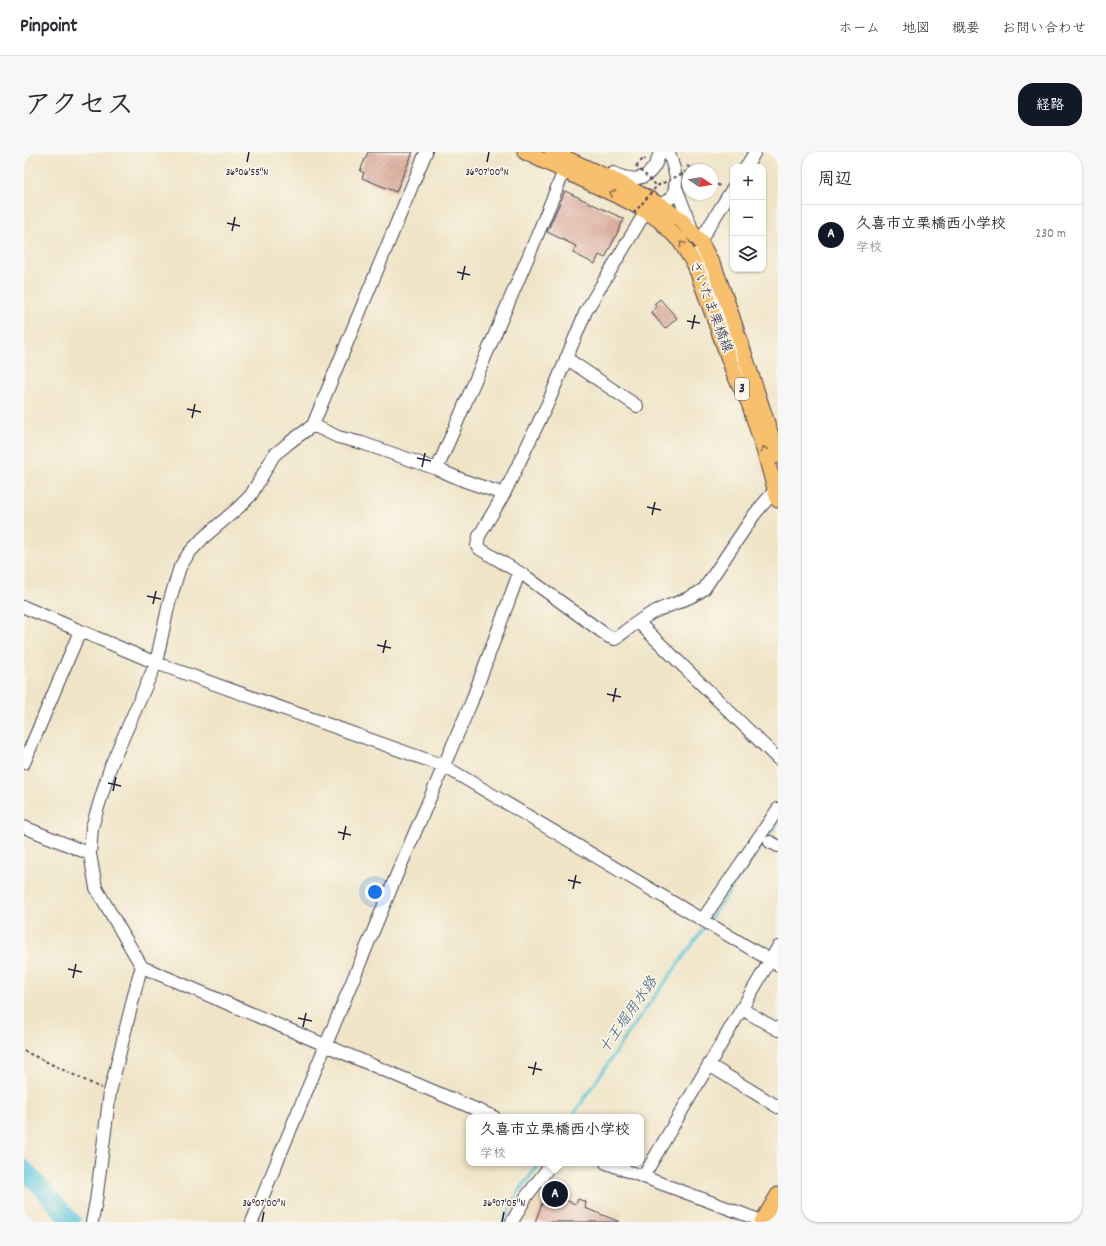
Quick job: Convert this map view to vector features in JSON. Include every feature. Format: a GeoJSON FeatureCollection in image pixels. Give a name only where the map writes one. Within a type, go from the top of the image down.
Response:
{"type":"FeatureCollection","features":[{"type":"Feature","properties":{"kind":"main road","name":"さいたま栗橋線"},"geometry":{"type":"LineString","coordinates":[[525,152],[628,201],[640,212],[659,220],[680,241],[695,265],[735,376],[749,403],[777,495]]}},
{"type":"Feature","properties":{"kind":"main road","name":"さいたま栗橋線"},"geometry":{"type":"LineString","coordinates":[[552,152],[620,183],[660,205],[680,219],[697,237],[715,268],[778,456]]}},
{"type":"Feature","properties":{"kind":"main road"},"geometry":{"type":"LineString","coordinates":[[762,1222],[778,1195]]}},
{"type":"Feature","properties":{"kind":"street"},"geometry":{"type":"LineString","coordinates":[[426,152],[313,425],[274,455],[251,494],[238,508],[203,538],[189,553],[180,567],[174,584],[156,663],[111,765],[92,827],[90,854],[96,888],[142,967],[487,1114]]}},
{"type":"Feature","properties":{"kind":"street"},"geometry":{"type":"LineString","coordinates":[[564,152],[624,178],[633,180],[650,173],[667,152]]}},
{"type":"Feature","properties":{"kind":"street"},"geometry":{"type":"LineString","coordinates":[[667,152],[677,180],[676,188],[670,198],[660,205],[640,212],[586,311],[548,403],[504,494],[478,536],[477,546],[519,573],[609,637],[614,639],[638,622],[656,612],[694,596],[704,589],[754,515],[777,495]]}},
{"type":"Feature","properties":{"kind":"street"},"geometry":{"type":"LineString","coordinates":[[667,152],[697,222],[697,237]]}},
{"type":"Feature","properties":{"kind":"street"},"geometry":{"type":"LineString","coordinates":[[748,164],[755,152]]}},
{"type":"Feature","properties":{"kind":"street"},"geometry":{"type":"LineString","coordinates":[[437,469],[564,171]]}},
{"type":"Feature","properties":{"kind":"street"},"geometry":{"type":"LineString","coordinates":[[676,188],[697,237],[746,385],[749,403]]}},
{"type":"Feature","properties":{"kind":"street"},"geometry":{"type":"LineString","coordinates":[[697,237],[728,188]]}},
{"type":"Feature","properties":{"kind":"street"},"geometry":{"type":"LineString","coordinates":[[566,358],[637,406]]}},
{"type":"Feature","properties":{"kind":"street"},"geometry":{"type":"LineString","coordinates":[[313,425],[338,437],[362,443],[504,494]]}},
{"type":"Feature","properties":{"kind":"street"},"geometry":{"type":"LineString","coordinates":[[252,1222],[408,846],[471,703],[519,573]]}},
{"type":"Feature","properties":{"kind":"street"},"geometry":{"type":"LineString","coordinates":[[24,607],[156,663],[444,766],[703,919],[774,963]]}},
{"type":"Feature","properties":{"kind":"street"},"geometry":{"type":"LineString","coordinates":[[638,622],[778,759]]}},
{"type":"Feature","properties":{"kind":"street"},"geometry":{"type":"LineString","coordinates":[[24,763],[80,632]]}},
{"type":"Feature","properties":{"kind":"street"},"geometry":{"type":"LineString","coordinates":[[703,919],[778,809]]}},
{"type":"Feature","properties":{"kind":"street"},"geometry":{"type":"LineString","coordinates":[[24,827],[90,854]]}},
{"type":"Feature","properties":{"kind":"street"},"geometry":{"type":"LineString","coordinates":[[643,1177],[742,1009],[774,963],[778,947]]}},
{"type":"Feature","properties":{"kind":"street"},"geometry":{"type":"LineString","coordinates":[[92,1222],[110,1092],[142,967]]}},
{"type":"Feature","properties":{"kind":"street"},"geometry":{"type":"LineString","coordinates":[[742,1009],[778,1030]]}},
{"type":"Feature","properties":{"kind":"street"},"geometry":{"type":"LineString","coordinates":[[709,1065],[778,1107]]}},
{"type":"Feature","properties":{"kind":"street"},"geometry":{"type":"LineString","coordinates":[[512,1222],[526,1197],[550,1166]]}},
{"type":"Feature","properties":{"kind":"street"},"geometry":{"type":"LineString","coordinates":[[614,1166],[762,1222]]}},
{"type":"Feature","properties":{"kind":"path"},"geometry":{"type":"LineString","coordinates":[[640,166],[646,161],[644,158],[636,166],[656,186]]}},
{"type":"Feature","properties":{"kind":"path"},"geometry":{"type":"LineString","coordinates":[[640,212],[656,186],[682,174]]}},
{"type":"Feature","properties":{"kind":"path"},"geometry":{"type":"LineString","coordinates":[[718,184],[728,188]]}},
{"type":"Feature","properties":{"kind":"path"},"geometry":{"type":"LineString","coordinates":[[24,1051],[110,1092]]}},
{"type":"Feature","properties":{"kind":"shaded area"},"geometry":{"type":"Polygon","coordinates":[[[543,1183],[623,1211],[619,1222],[520,1222],[527,1205],[543,1183]]]}},
{"type":"Feature","properties":{"kind":"building"},"geometry":{"type":"Polygon","coordinates":[[[368,152],[413,152],[396,192],[362,178],[364,173],[360,171],[368,152]]]}},
{"type":"Feature","properties":{"kind":"building"},"geometry":{"type":"Polygon","coordinates":[[[565,191],[624,219],[605,258],[599,255],[595,264],[573,253],[576,246],[547,232],[565,191]]]}},
{"type":"Feature","properties":{"kind":"building"},"geometry":{"type":"Polygon","coordinates":[[[660,299],[677,318],[665,329],[651,312],[657,307],[654,304],[660,299]]]}},
{"type":"Feature","properties":{"kind":"building"},"geometry":{"type":"Polygon","coordinates":[[[545,1196],[556,1200],[557,1197],[576,1204],[578,1199],[586,1202],[585,1208],[620,1222],[535,1222],[545,1196]]]}},
{"type":"Feature","properties":{"kind":"waterway","name":"十王堀用水路"},"geometry":{"type":"LineString","coordinates":[[709,921],[778,822]]}},
{"type":"Feature","properties":{"kind":"waterway","name":"十王堀用水路"},"geometry":{"type":"LineString","coordinates":[[574,1114],[630,1031],[704,928]]}},
{"type":"Feature","properties":{"kind":"waterway","name":"十王堀用水路"},"geometry":{"type":"LineString","coordinates":[[503,1222],[519,1191],[538,1166]]}},
{"type":"Feature","properties":{"kind":"waterway"},"geometry":{"type":"LineString","coordinates":[[24,1169],[72,1222]]}},
{"type":"Feature","properties":{"kind":"place","name":"久喜市立栗橋西小学校"},"geometry":{"type":"Point","coordinates":[555,1194]}}]}
